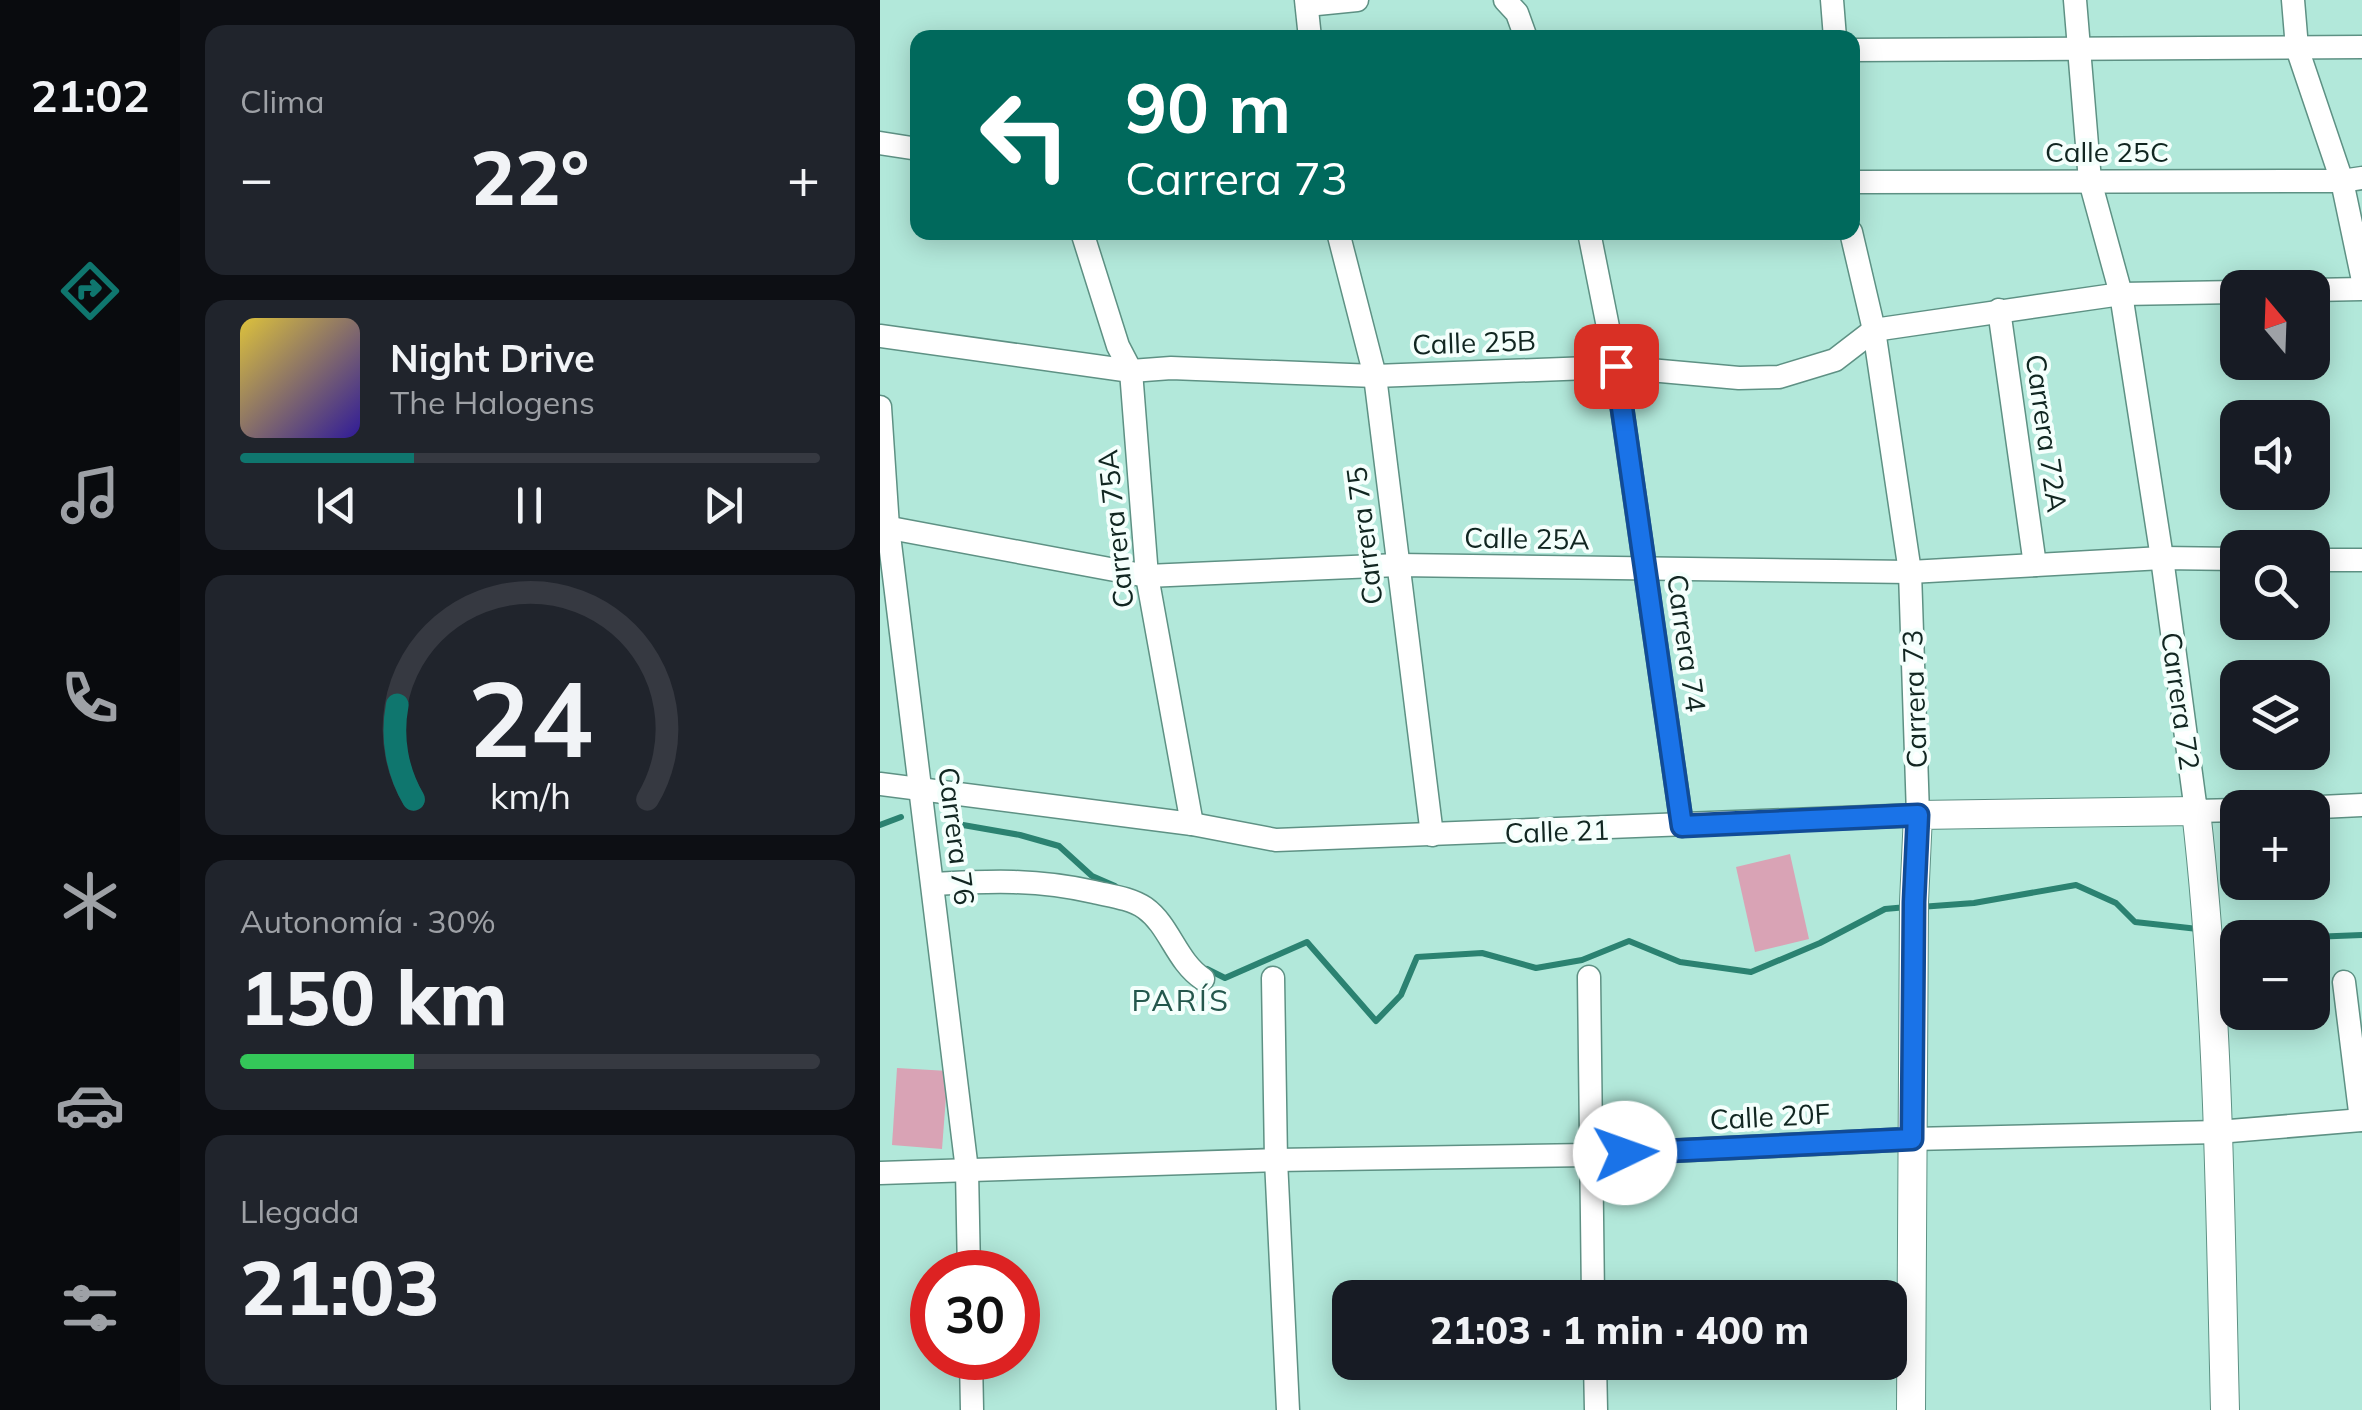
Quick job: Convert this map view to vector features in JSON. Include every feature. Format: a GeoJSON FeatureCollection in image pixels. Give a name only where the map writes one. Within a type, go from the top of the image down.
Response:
{"type":"FeatureCollection","features":[{"type":"Feature","properties":{"kind":"street"},"geometry":{"type":"LineString","coordinates":[[1309,30],[1307,2],[1357,0]]}},
{"type":"Feature","properties":{"kind":"street"},"geometry":{"type":"LineString","coordinates":[[1505,0],[1517,13],[1523,30]]}},
{"type":"Feature","properties":{"kind":"street"},"geometry":{"type":"LineString","coordinates":[[1832,0],[1834,30]]}},
{"type":"Feature","properties":{"kind":"street","name":"Carrera 72"},"geometry":{"type":"LineString","coordinates":[[2075,0],[2090,181],[2120,294],[2162,558],[2206,901],[2218,1132],[2225,1410]]}},
{"type":"Feature","properties":{"kind":"street"},"geometry":{"type":"LineString","coordinates":[[2293,0],[2297,48],[2352,180],[2362,276]]}},
{"type":"Feature","properties":{"kind":"street"},"geometry":{"type":"LineString","coordinates":[[1860,50],[2362,47]]}},
{"type":"Feature","properties":{"kind":"street"},"geometry":{"type":"LineString","coordinates":[[880,143],[910,147]]}},
{"type":"Feature","properties":{"kind":"street","name":"Calle 25C"},"geometry":{"type":"LineString","coordinates":[[1860,182],[2352,180]]}},
{"type":"Feature","properties":{"kind":"street","name":"Carrera 75A"},"geometry":{"type":"LineString","coordinates":[[1085,240],[1118,346],[1131,371],[1147,576],[1192,824]]}},
{"type":"Feature","properties":{"kind":"street","name":"Carrera 75"},"geometry":{"type":"LineString","coordinates":[[1340,240],[1375,376],[1432,835]]}},
{"type":"Feature","properties":{"kind":"street","name":"Carrera 74"},"geometry":{"type":"LineString","coordinates":[[1591,240],[1616,366],[1682,826]]}},
{"type":"Feature","properties":{"kind":"street","name":"Carrera 73"},"geometry":{"type":"LineString","coordinates":[[1854,240],[1874,330],[1910,572],[1918,815],[1911,1410]]}},
{"type":"Feature","properties":{"kind":"street"},"geometry":{"type":"LineString","coordinates":[[2330,290],[2362,289]]}},
{"type":"Feature","properties":{"kind":"street","name":"Calle 25B"},"geometry":{"type":"LineString","coordinates":[[880,336],[1131,371],[1171,368],[1375,376],[1616,366],[1739,378],[1780,377],[1835,360],[1874,330],[2120,294],[2220,292]]}},
{"type":"Feature","properties":{"kind":"street","name":"Carrera 72A"},"geometry":{"type":"LineString","coordinates":[[1999,310],[2036,565]]}},
{"type":"Feature","properties":{"kind":"street","name":"Carrera 76"},"geometry":{"type":"LineString","coordinates":[[880,407],[884,526],[921,789],[967,1170],[969,1250]]}},
{"type":"Feature","properties":{"kind":"street","name":"Calle 25A"},"geometry":{"type":"LineString","coordinates":[[884,526],[1147,576],[1398,565],[1910,572],[2162,558],[2220,559]]}},
{"type":"Feature","properties":{"kind":"street"},"geometry":{"type":"LineString","coordinates":[[2330,560],[2362,560]]}},
{"type":"Feature","properties":{"kind":"street","name":"Calle 21"},"geometry":{"type":"LineString","coordinates":[[880,784],[1192,824],[1276,840],[1918,815],[2220,810]]}},
{"type":"Feature","properties":{"kind":"street"},"geometry":{"type":"LineString","coordinates":[[2330,807],[2362,805]]}},
{"type":"Feature","properties":{"kind":"street"},"geometry":{"type":"LineString","coordinates":[[933,884],[1012,879],[1122,898],[1143,907],[1158,920],[1192,972],[1203,979]]}},
{"type":"Feature","properties":{"kind":"street"},"geometry":{"type":"LineString","coordinates":[[1273,978],[1276,1160],[1288,1410]]}},
{"type":"Feature","properties":{"kind":"street"},"geometry":{"type":"LineString","coordinates":[[1588,978],[1592,1280]]}},
{"type":"Feature","properties":{"kind":"street"},"geometry":{"type":"LineString","coordinates":[[2344,982],[2361,1120]]}},
{"type":"Feature","properties":{"kind":"street","name":"Calle 20F"},"geometry":{"type":"LineString","coordinates":[[880,1173],[1589,1155],[1912,1139],[2218,1132],[2361,1120]]}},
{"type":"Feature","properties":{"kind":"street"},"geometry":{"type":"LineString","coordinates":[[971,1380],[972,1410]]}},
{"type":"Feature","properties":{"kind":"street"},"geometry":{"type":"LineString","coordinates":[[1595,1380],[1596,1410]]}},
{"type":"Feature","properties":{"kind":"shaded area"},"geometry":{"type":"Polygon","coordinates":[[[1790,854],[1809,939],[1755,952],[1736,867],[1790,854]]]}},
{"type":"Feature","properties":{"kind":"shaded area"},"geometry":{"type":"Polygon","coordinates":[[[897,1068],[948,1071],[942,1149],[892,1145],[897,1068]]]}},
{"type":"Feature","properties":{"kind":"waterway"},"geometry":{"type":"LineString","coordinates":[[880,825],[901,817]]}},
{"type":"Feature","properties":{"kind":"waterway"},"geometry":{"type":"LineString","coordinates":[[963,825],[1059,846],[1092,876],[1115,886]]}},
{"type":"Feature","properties":{"kind":"waterway"},"geometry":{"type":"LineString","coordinates":[[1920,907],[1974,903],[2076,885],[2116,903],[2135,922],[2198,929]]}},
{"type":"Feature","properties":{"kind":"waterway"},"geometry":{"type":"LineString","coordinates":[[1207,969],[1225,978],[1307,942],[1376,1021],[1401,995],[1417,957],[1482,953],[1536,968],[1582,960],[1629,941],[1680,962],[1751,972],[1820,943],[1885,909],[1907,907]]}},
{"type":"Feature","properties":{"kind":"waterway"},"geometry":{"type":"LineString","coordinates":[[2216,933],[2220,934]]}},
{"type":"Feature","properties":{"kind":"waterway"},"geometry":{"type":"LineString","coordinates":[[2330,936],[2362,935]]}},
{"type":"Feature","properties":{"kind":"district","name":"PARÍS"},"geometry":{"type":"Point","coordinates":[1181,1000]}},
{"type":"Feature","properties":{"kind":"route"},"geometry":{"type":"LineString","coordinates":[[1616,366],[1682,826],[1918,815],[1912,1139],[1625,1153]]}}]}
